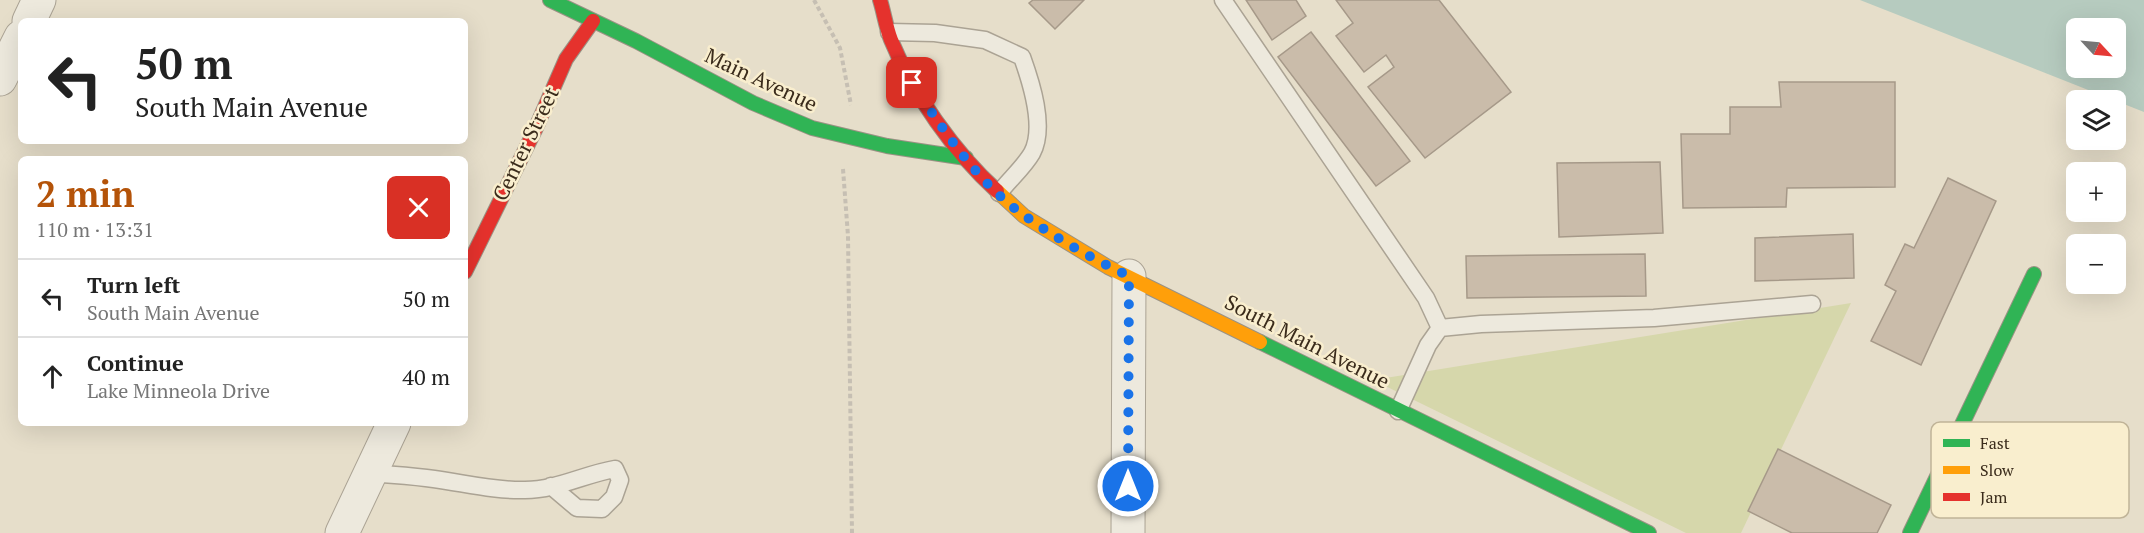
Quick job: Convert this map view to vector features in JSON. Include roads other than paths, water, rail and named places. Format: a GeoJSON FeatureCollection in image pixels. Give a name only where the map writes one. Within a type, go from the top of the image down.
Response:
{"type":"FeatureCollection","features":[{"type":"Feature","properties":{"kind":"street"},"geometry":{"type":"LineString","coordinates":[[30,18],[39,0]]}},
{"type":"Feature","properties":{"kind":"street","name":"Main Avenue"},"geometry":{"type":"LineString","coordinates":[[550,0],[753,103],[812,128],[887,147],[966,158]]}},
{"type":"Feature","properties":{"kind":"street","name":"South Main Avenue"},"geometry":{"type":"LineString","coordinates":[[880,0],[889,32],[912,83],[966,158],[1024,216],[1108,267],[1649,533]]}},
{"type":"Feature","properties":{"kind":"street","name":"Center Street"},"geometry":{"type":"LineString","coordinates":[[468,266],[535,130],[566,59],[593,21]]}},
{"type":"Feature","properties":{"kind":"street"},"geometry":{"type":"LineString","coordinates":[[0,79],[18,43]]}},
{"type":"Feature","properties":{"kind":"street"},"geometry":{"type":"LineString","coordinates":[[1963,422],[2034,274]]}},
{"type":"Feature","properties":{"kind":"street"},"geometry":{"type":"LineString","coordinates":[[1128,533],[1129,276]]}},
{"type":"Feature","properties":{"kind":"street"},"geometry":{"type":"LineString","coordinates":[[342,533],[393,426]]}},
{"type":"Feature","properties":{"kind":"street"},"geometry":{"type":"LineString","coordinates":[[1910,533],[1931,489]]}},
{"type":"Feature","properties":{"kind":"lane"},"geometry":{"type":"LineString","coordinates":[[1223,0],[1426,298],[1440,328]]}},
{"type":"Feature","properties":{"kind":"lane"},"geometry":{"type":"LineString","coordinates":[[889,32],[935,33],[985,40],[1022,57],[1032,86],[1038,132],[1032,153],[999,193]]}},
{"type":"Feature","properties":{"kind":"lane"},"geometry":{"type":"LineString","coordinates":[[1398,411],[1428,345],[1440,328],[1481,324],[1654,318],[1812,304]]}},
{"type":"Feature","properties":{"kind":"lane"},"geometry":{"type":"LineString","coordinates":[[370,473],[526,490],[551,486]]}}]}
